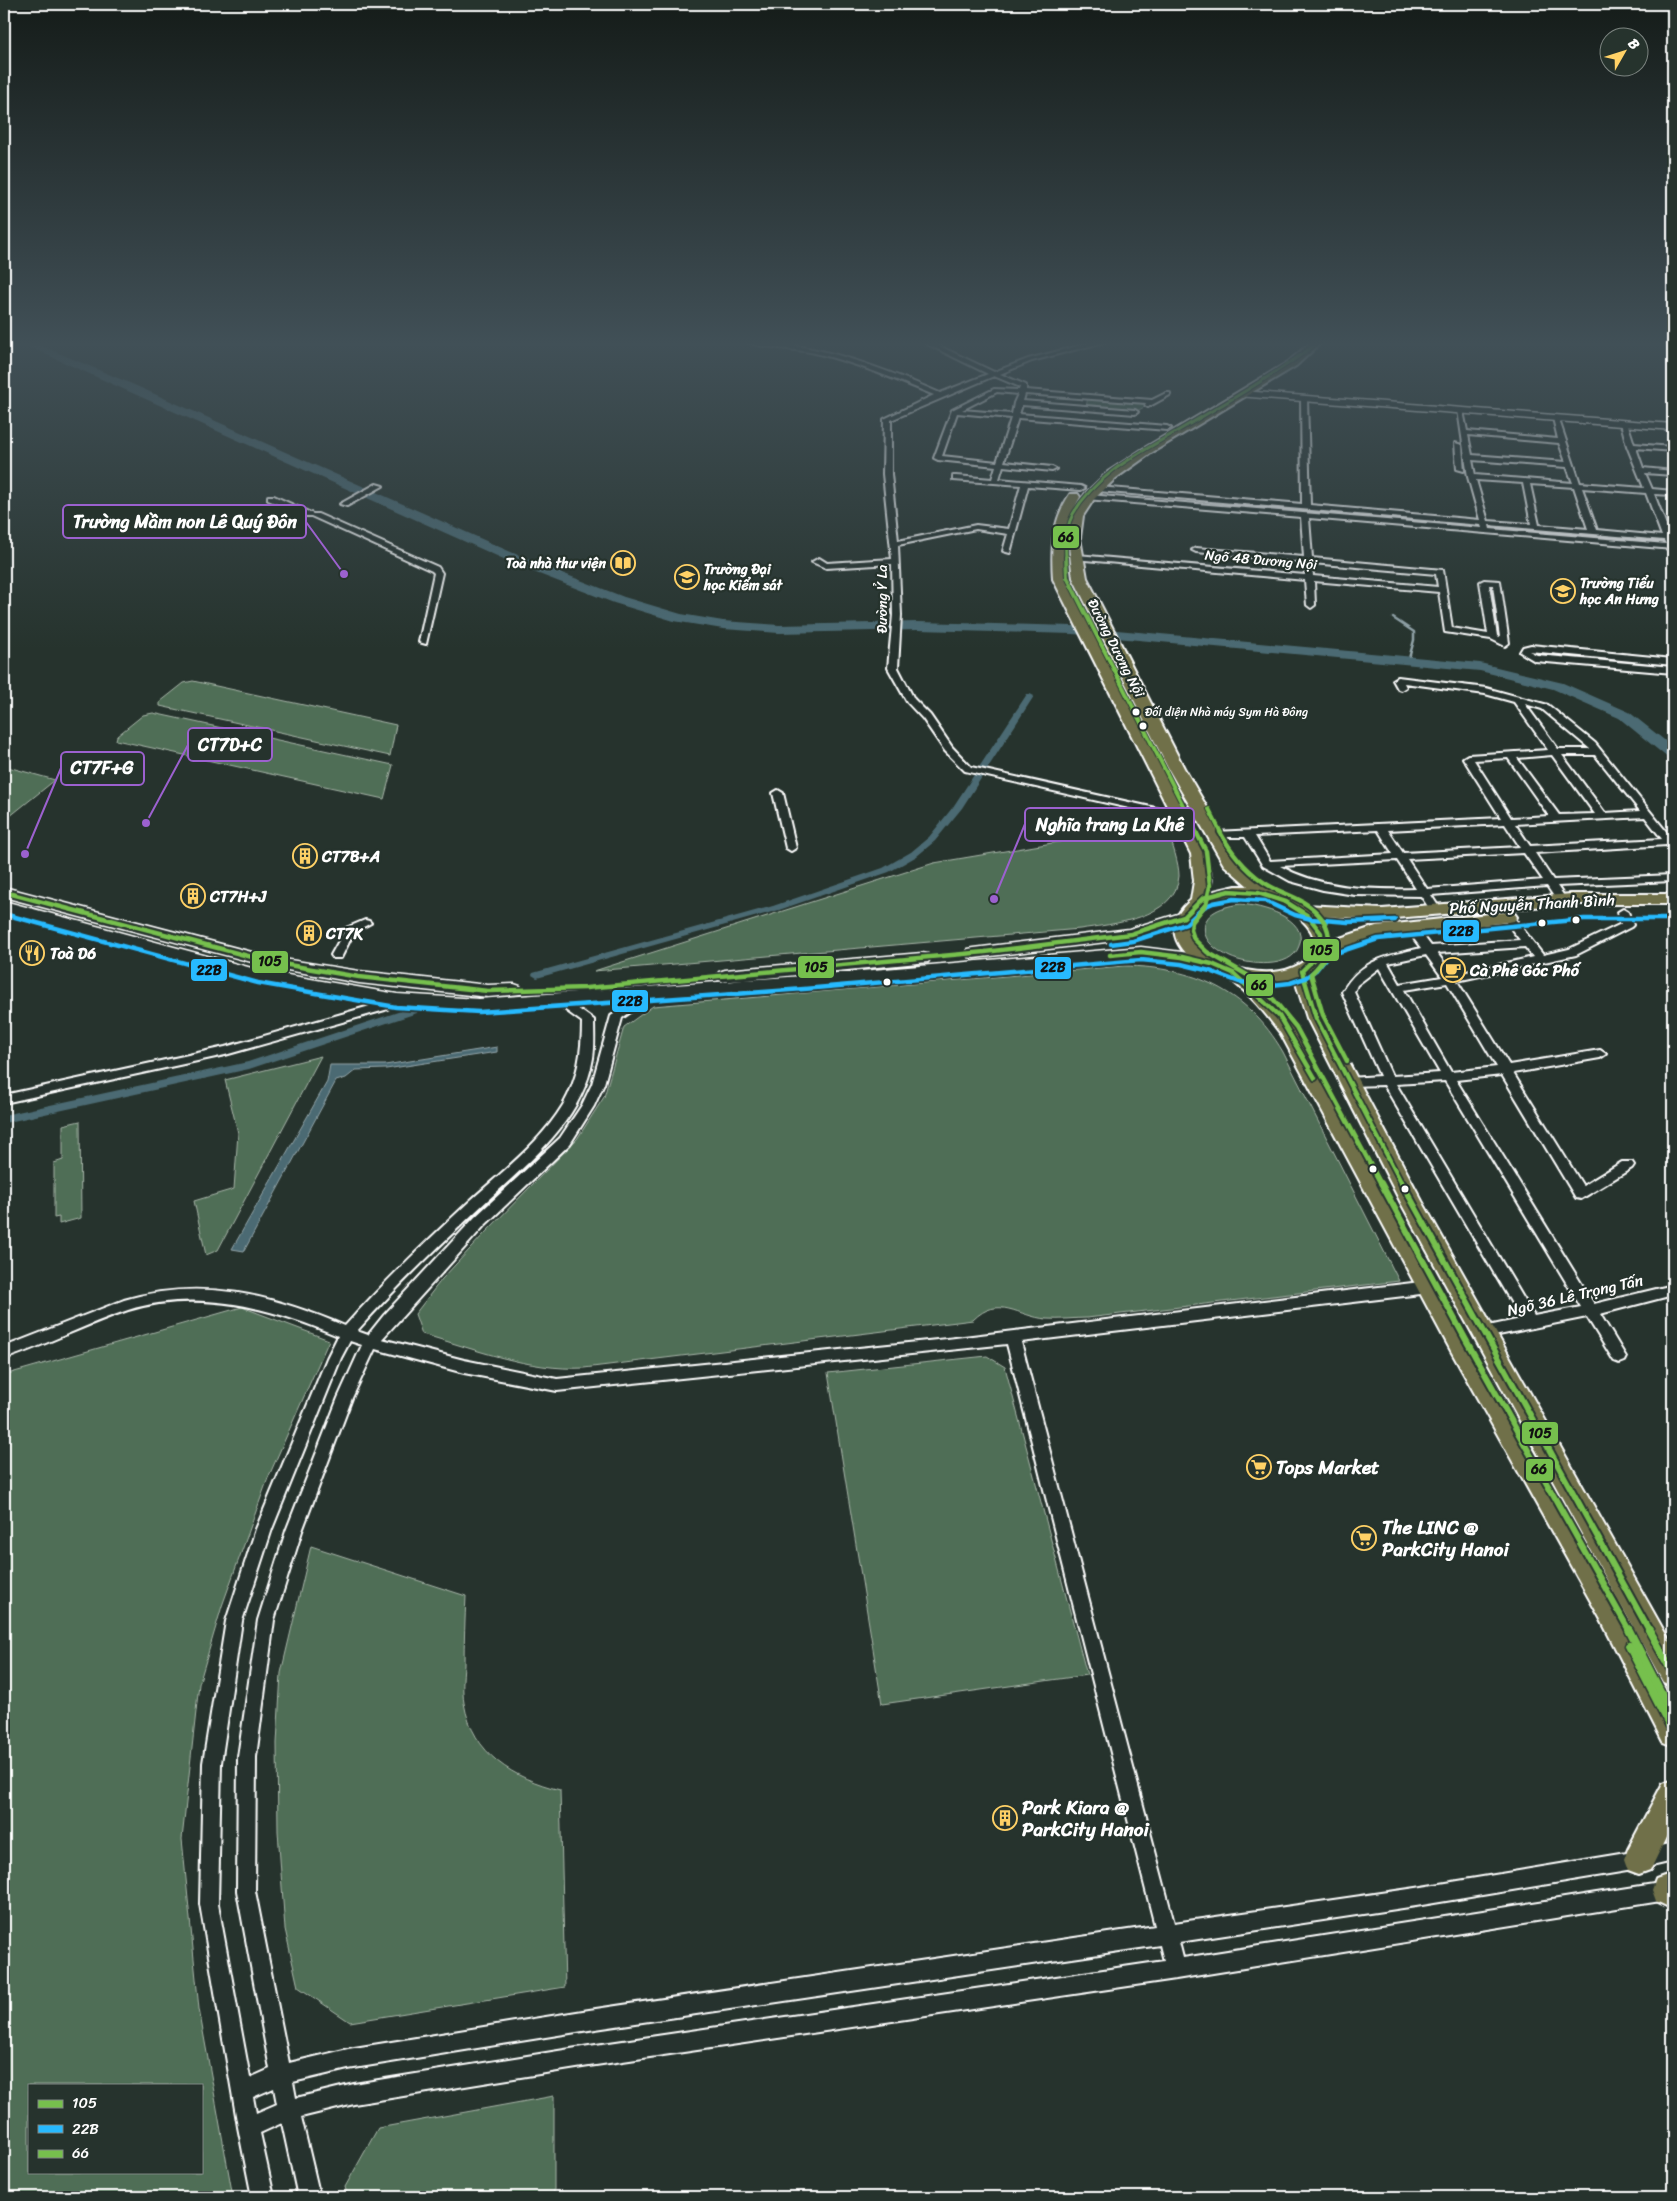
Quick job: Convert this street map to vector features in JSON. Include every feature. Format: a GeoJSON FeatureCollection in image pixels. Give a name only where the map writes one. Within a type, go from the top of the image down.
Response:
{"type":"FeatureCollection","features":[{"type":"Feature","properties":{"kind":"main road","name":"Đường Dương Nội"},"geometry":{"type":"LineString","coordinates":[[1141,444],[1105,467],[1089,491],[1077,516],[1074,538],[1080,578],[1123,659],[1176,768],[1214,835],[1232,865],[1268,894]]}},
{"type":"Feature","properties":{"kind":"main road","name":"Đường Dương Nội"},"geometry":{"type":"LineString","coordinates":[[1159,444],[1089,491],[1064,512],[1057,544],[1060,579],[1157,770],[1178,816],[1199,854],[1203,881],[1200,900]]}},
{"type":"Feature","properties":{"kind":"main road"},"geometry":{"type":"LineString","coordinates":[[1135,447],[1147,451]]}},
{"type":"Feature","properties":{"kind":"main road"},"geometry":{"type":"LineString","coordinates":[[1157,770],[1176,768]]}},
{"type":"Feature","properties":{"kind":"main road"},"geometry":{"type":"LineString","coordinates":[[18,905],[271,962],[359,977],[488,991],[586,988],[988,958],[1141,952],[1182,957],[1212,964],[1233,973],[1271,978],[1302,971],[1311,965],[1322,950],[1321,934],[1310,917],[1302,910],[1268,894],[1236,891],[1217,894],[1200,900],[1188,911],[1182,926],[1187,941],[1197,954],[1212,964]]}},
{"type":"Feature","properties":{"kind":"main road"},"geometry":{"type":"LineString","coordinates":[[4,892],[18,905],[259,976],[397,1000],[479,1005],[559,1001],[803,982],[988,958],[1131,934],[1184,917]]}},
{"type":"Feature","properties":{"kind":"main road","name":"Phố Nguyễn Thanh Bình"},"geometry":{"type":"LineString","coordinates":[[1302,910],[1361,914],[1561,899],[1673,899]]}},
{"type":"Feature","properties":{"kind":"main road","name":"Phố Nguyễn Thanh Bình"},"geometry":{"type":"LineString","coordinates":[[1322,950],[1368,934],[1411,927],[1584,911],[1673,912]]}},
{"type":"Feature","properties":{"kind":"main road"},"geometry":{"type":"LineString","coordinates":[[1302,971],[1316,1018],[1412,1203],[1673,1673]]}},
{"type":"Feature","properties":{"kind":"main road"},"geometry":{"type":"LineString","coordinates":[[1233,973],[1268,1005],[1290,1031],[1429,1287],[1609,1608],[1673,1732]]}},
{"type":"Feature","properties":{"kind":"main road"},"geometry":{"type":"LineString","coordinates":[[1639,1860],[1673,1793]]}},
{"type":"Feature","properties":{"kind":"street","name":"Đường Ỷ La"},"geometry":{"type":"LineString","coordinates":[[887,444],[887,474],[896,561],[897,633],[893,668],[910,700],[926,717],[948,749],[968,768],[1178,816]]}},
{"type":"Feature","properties":{"kind":"street"},"geometry":{"type":"LineString","coordinates":[[943,444],[938,458],[1052,469]]}},
{"type":"Feature","properties":{"kind":"street"},"geometry":{"type":"LineString","coordinates":[[995,480],[1006,444]]}},
{"type":"Feature","properties":{"kind":"street"},"geometry":{"type":"LineString","coordinates":[[1304,444],[1306,506]]}},
{"type":"Feature","properties":{"kind":"street"},"geometry":{"type":"LineString","coordinates":[[1459,444],[1461,468]]}},
{"type":"Feature","properties":{"kind":"street"},"geometry":{"type":"LineString","coordinates":[[1466,444],[1483,523],[1487,532]]}},
{"type":"Feature","properties":{"kind":"street"},"geometry":{"type":"LineString","coordinates":[[1563,444],[1593,531]]}},
{"type":"Feature","properties":{"kind":"street"},"geometry":{"type":"LineString","coordinates":[[1671,545],[1631,446],[1673,449]]}},
{"type":"Feature","properties":{"kind":"street"},"geometry":{"type":"LineString","coordinates":[[1468,457],[1570,465]]}},
{"type":"Feature","properties":{"kind":"street"},"geometry":{"type":"LineString","coordinates":[[1641,470],[1673,473]]}},
{"type":"Feature","properties":{"kind":"street"},"geometry":{"type":"LineString","coordinates":[[1472,477],[1673,493]]}},
{"type":"Feature","properties":{"kind":"street"},"geometry":{"type":"LineString","coordinates":[[956,478],[1024,483],[1305,516],[1487,532],[1671,545]]}},
{"type":"Feature","properties":{"kind":"street"},"geometry":{"type":"LineString","coordinates":[[1526,482],[1535,526]]}},
{"type":"Feature","properties":{"kind":"street"},"geometry":{"type":"LineString","coordinates":[[1007,551],[1024,483]]}},
{"type":"Feature","properties":{"kind":"street"},"geometry":{"type":"LineString","coordinates":[[344,504],[379,486]]}},
{"type":"Feature","properties":{"kind":"street"},"geometry":{"type":"LineString","coordinates":[[1089,491],[1306,506],[1483,523],[1593,531],[1671,545]]}},
{"type":"Feature","properties":{"kind":"street"},"geometry":{"type":"LineString","coordinates":[[271,498],[436,569],[438,573],[423,642]]}},
{"type":"Feature","properties":{"kind":"street"},"geometry":{"type":"LineString","coordinates":[[1305,516],[1311,605]]}},
{"type":"Feature","properties":{"kind":"street"},"geometry":{"type":"LineString","coordinates":[[894,544],[976,527],[1012,532]]}},
{"type":"Feature","properties":{"kind":"street"},"geometry":{"type":"LineString","coordinates":[[1196,550],[1440,572],[1448,630],[1492,637],[1515,646],[1535,658],[1673,670]]}},
{"type":"Feature","properties":{"kind":"street","name":"Ngõ 48 Dương Nội"},"geometry":{"type":"LineString","coordinates":[[1077,557],[1443,590]]}},
{"type":"Feature","properties":{"kind":"street"},"geometry":{"type":"LineString","coordinates":[[819,560],[816,562],[826,566],[896,561]]}},
{"type":"Feature","properties":{"kind":"street"},"geometry":{"type":"LineString","coordinates":[[1492,637],[1484,582],[1497,583],[1515,646]]}},
{"type":"Feature","properties":{"kind":"street"},"geometry":{"type":"LineString","coordinates":[[1515,646],[1673,662]]}},
{"type":"Feature","properties":{"kind":"street"},"geometry":{"type":"LineString","coordinates":[[1401,687],[1398,680],[1486,691],[1545,707],[1592,745],[1671,844]]}},
{"type":"Feature","properties":{"kind":"street"},"geometry":{"type":"LineString","coordinates":[[1518,700],[1602,816]]}},
{"type":"Feature","properties":{"kind":"street"},"geometry":{"type":"LineString","coordinates":[[1561,899],[1552,883],[1507,820],[1468,758],[1555,752],[1597,752]]}},
{"type":"Feature","properties":{"kind":"street"},"geometry":{"type":"LineString","coordinates":[[1511,756],[1556,818]]}},
{"type":"Feature","properties":{"kind":"street"},"geometry":{"type":"LineString","coordinates":[[778,793],[791,848]]}},
{"type":"Feature","properties":{"kind":"street"},"geometry":{"type":"LineString","coordinates":[[1214,835],[1648,814]]}},
{"type":"Feature","properties":{"kind":"street"},"geometry":{"type":"LineString","coordinates":[[1380,826],[1422,892],[1436,909]]}},
{"type":"Feature","properties":{"kind":"street"},"geometry":{"type":"LineString","coordinates":[[1248,833],[1266,864],[1286,875],[1307,883],[1329,888],[1422,892],[1552,883],[1673,878]]}},
{"type":"Feature","properties":{"kind":"street"},"geometry":{"type":"LineString","coordinates":[[1266,864],[1671,844]]}},
{"type":"Feature","properties":{"kind":"street"},"geometry":{"type":"LineString","coordinates":[[1396,988],[1450,979],[1572,952],[1627,924],[1623,912]]}},
{"type":"Feature","properties":{"kind":"street"},"geometry":{"type":"LineString","coordinates":[[1508,917],[1540,960]]}},
{"type":"Feature","properties":{"kind":"street"},"geometry":{"type":"LineString","coordinates":[[337,955],[350,930],[365,923]]}},
{"type":"Feature","properties":{"kind":"street"},"geometry":{"type":"LineString","coordinates":[[1411,927],[1450,979],[1581,1194],[1627,1165]]}},
{"type":"Feature","properties":{"kind":"street"},"geometry":{"type":"LineString","coordinates":[[1527,943],[1430,950],[1381,961],[1353,983],[1348,992],[1388,1080],[1531,1324]]}},
{"type":"Feature","properties":{"kind":"street"},"geometry":{"type":"LineString","coordinates":[[1381,961],[1448,1077],[1619,1357]]}},
{"type":"Feature","properties":{"kind":"street"},"geometry":{"type":"LineString","coordinates":[[309,2197],[288,2110],[246,1891],[247,1757],[266,1620],[294,1531],[345,1398],[371,1342],[480,1221],[565,1141],[584,1113],[598,1084],[617,1016],[648,994]]}},
{"type":"Feature","properties":{"kind":"street"},"geometry":{"type":"LineString","coordinates":[[4,1099],[225,1051],[381,1007],[397,1000]]}},
{"type":"Feature","properties":{"kind":"street"},"geometry":{"type":"LineString","coordinates":[[263,2197],[248,2127],[209,1904],[212,1764],[234,1621],[264,1529],[318,1394],[347,1333],[471,1208],[533,1152],[551,1133],[570,1104],[582,1078],[587,1060],[588,1020],[559,1001]]}},
{"type":"Feature","properties":{"kind":"street"},"geometry":{"type":"LineString","coordinates":[[1349,1082],[1448,1077],[1506,1070],[1600,1054]]}},
{"type":"Feature","properties":{"kind":"street"},"geometry":{"type":"LineString","coordinates":[[4,1353],[50,1337],[133,1302],[164,1296],[200,1294],[236,1297],[309,1318],[371,1342],[509,1378],[557,1385],[1012,1337],[1429,1287]]}},
{"type":"Feature","properties":{"kind":"street","name":"Ngõ 36 Lê Trọng Tấn"},"geometry":{"type":"LineString","coordinates":[[1484,1332],[1590,1311],[1673,1290]]}},
{"type":"Feature","properties":{"kind":"street"},"geometry":{"type":"LineString","coordinates":[[1012,1337],[1176,1969]]}},
{"type":"Feature","properties":{"kind":"street"},"geometry":{"type":"LineString","coordinates":[[242,2091],[281,2075],[348,2059],[589,2020],[1416,1897],[1639,1860],[1673,1852]]}},
{"type":"Feature","properties":{"kind":"street"},"geometry":{"type":"LineString","coordinates":[[248,2127],[288,2110],[354,2094],[589,2056],[1176,1969],[1671,1891]]}},
{"type":"Feature","properties":{"kind":"green space"},"geometry":{"type":"Polygon","coordinates":[[[193,681],[396,725],[390,756],[160,706],[160,702],[184,683],[193,681]]]}},
{"type":"Feature","properties":{"kind":"green space"},"geometry":{"type":"Polygon","coordinates":[[[153,713],[393,765],[384,799],[116,740],[117,736],[143,715],[153,713]]]}},
{"type":"Feature","properties":{"kind":"green space"},"geometry":{"type":"Polygon","coordinates":[[[4,766],[55,780],[4,821],[4,766]]]}},
{"type":"Feature","properties":{"kind":"green space"},"geometry":{"type":"Polygon","coordinates":[[[1168,831],[1179,871],[1175,890],[1167,902],[1155,910],[1140,917],[1109,925],[594,971],[934,863],[1076,839],[1168,831]]]}},
{"type":"Feature","properties":{"kind":"green space"},"geometry":{"type":"Polygon","coordinates":[[[1241,904],[1259,907],[1290,920],[1297,927],[1300,936],[1299,946],[1294,954],[1287,959],[1268,964],[1247,962],[1230,957],[1212,945],[1205,934],[1204,926],[1206,920],[1215,911],[1241,904]]]}},
{"type":"Feature","properties":{"kind":"green space"},"geometry":{"type":"Polygon","coordinates":[[[1124,966],[1149,967],[1173,971],[1195,977],[1216,986],[1235,998],[1253,1013],[1269,1031],[1283,1052],[1399,1281],[1087,1318],[1047,1319],[1000,1308],[982,1312],[973,1320],[584,1368],[563,1368],[523,1363],[422,1334],[415,1314],[442,1279],[577,1139],[604,1097],[624,1027],[653,1006],[1124,966]]]}},
{"type":"Feature","properties":{"kind":"green space"},"geometry":{"type":"Polygon","coordinates":[[[321,1056],[218,1250],[206,1255],[194,1201],[234,1189],[238,1133],[225,1080],[321,1056]]]}},
{"type":"Feature","properties":{"kind":"green space"},"geometry":{"type":"Polygon","coordinates":[[[80,1121],[81,1218],[59,1224],[59,1217],[54,1218],[54,1163],[63,1160],[63,1125],[80,1121]]]}},
{"type":"Feature","properties":{"kind":"green space"},"geometry":{"type":"Polygon","coordinates":[[[242,1307],[329,1340],[268,1478],[222,1606],[199,1684],[182,1839],[199,2009],[233,2197],[4,2197],[4,1375],[242,1307]]]}},
{"type":"Feature","properties":{"kind":"green space"},"geometry":{"type":"Polygon","coordinates":[[[987,1356],[1005,1367],[1087,1675],[882,1704],[828,1373],[987,1356]]]}},
{"type":"Feature","properties":{"kind":"green space"},"geometry":{"type":"Polygon","coordinates":[[[311,1546],[466,1596],[463,1694],[469,1721],[476,1737],[498,1762],[511,1771],[526,1779],[560,1790],[565,1987],[350,2022],[298,1987],[285,1929],[278,1831],[277,1743],[281,1673],[311,1546]]]}},
{"type":"Feature","properties":{"kind":"green space"},"geometry":{"type":"Polygon","coordinates":[[[554,2096],[554,2197],[348,2197],[345,2187],[378,2128],[554,2096]]]}},
{"type":"Feature","properties":{"kind":"water"},"geometry":{"type":"Polygon","coordinates":[[[497,1047],[497,1052],[386,1069],[356,1070],[346,1078],[336,1081],[244,1251],[232,1249],[327,1082],[330,1065],[385,1065],[497,1047]]]}},
{"type":"Feature","properties":{"kind":"waterway"},"geometry":{"type":"LineString","coordinates":[[257,444],[531,566],[619,600],[679,618],[723,625],[779,629],[918,626],[1073,630],[1480,667],[1558,686],[1624,715],[1673,755]]}},
{"type":"Feature","properties":{"kind":"waterway"},"geometry":{"type":"LineString","coordinates":[[1393,618],[1414,632],[1414,640],[1408,662]]}},
{"type":"Feature","properties":{"kind":"waterway"},"geometry":{"type":"LineString","coordinates":[[537,975],[776,908],[886,870],[914,854],[932,839],[957,808],[1030,696]]}},
{"type":"Feature","properties":{"kind":"waterway"},"geometry":{"type":"LineString","coordinates":[[4,1119],[249,1065],[413,1011]]}},
{"type":"Feature","properties":{"kind":"transit line","name":"66"},"geometry":{"type":"LineString","coordinates":[[1156,444],[1120,465],[1082,500],[1073,514],[1067,529],[1067,577],[1206,851],[1210,893],[1206,904],[1192,922],[1191,930],[1194,939],[1207,952],[1249,976],[1274,1000],[1296,1027],[1466,1340],[1616,1605],[1673,1716]]}},
{"type":"Feature","properties":{"kind":"transit line","name":"66"},"geometry":{"type":"LineString","coordinates":[[1209,809],[1228,847],[1239,861],[1272,888],[1307,905],[1323,921],[1328,930],[1330,939],[1326,957],[1311,974],[1323,1015],[1347,1061]]}},
{"type":"Feature","properties":{"kind":"transit line","name":"105"},"geometry":{"type":"LineString","coordinates":[[4,892],[271,962],[359,977],[488,991],[586,988],[985,952],[1131,934],[1184,917],[1203,898],[1229,891],[1258,893],[1286,902],[1308,916],[1321,933],[1321,952],[1302,971],[1316,1018],[1412,1203],[1673,1673]]}},
{"type":"Feature","properties":{"kind":"transit line","name":"22B"},"geometry":{"type":"LineString","coordinates":[[1111,944],[1133,941],[1186,924],[1204,907],[1213,903],[1234,899],[1265,901],[1295,915],[1311,919],[1348,922],[1395,920]]}},
{"type":"Feature","properties":{"kind":"transit line","name":"22B"},"geometry":{"type":"LineString","coordinates":[[4,914],[258,983],[396,1007],[479,1012],[804,989],[1141,960],[1181,964],[1210,971],[1239,982],[1272,985],[1290,983],[1305,978],[1316,970],[1327,956],[1378,939],[1584,919],[1673,919]]}},
{"type":"Feature","properties":{"kind":"transit line","name":"105"},"geometry":{"type":"LineString","coordinates":[[1110,955],[1141,952],[1182,957],[1212,964],[1233,973],[1279,1016],[1315,1078]]}},
{"type":"Feature","properties":{"kind":"transit line","name":"105"},"geometry":{"type":"LineString","coordinates":[[1629,1646],[1673,1732]]}},
{"type":"Feature","properties":{"kind":"place","name":"Toà nhà thư viện"},"geometry":{"type":"Point","coordinates":[623,563]}},
{"type":"Feature","properties":{"kind":"place","name":"Trường Mầm non Lê Quý Đôn"},"geometry":{"type":"Point","coordinates":[344,574]}},
{"type":"Feature","properties":{"kind":"place","name":"Trường Đại học Kiểm sát"},"geometry":{"type":"Point","coordinates":[687,577]}},
{"type":"Feature","properties":{"kind":"place","name":"Trường Tiểu học An Hưng"},"geometry":{"type":"Point","coordinates":[1563,591]}},
{"type":"Feature","properties":{"kind":"place","name":"Đối diện Nhà máy Sym Hà Đông"},"geometry":{"type":"Point","coordinates":[1136,712]}},
{"type":"Feature","properties":{"kind":"place","name":"CT7D+C"},"geometry":{"type":"Point","coordinates":[146,823]}},
{"type":"Feature","properties":{"kind":"place","name":"CT7F+G"},"geometry":{"type":"Point","coordinates":[25,854]}},
{"type":"Feature","properties":{"kind":"place","name":"CT7B+A"},"geometry":{"type":"Point","coordinates":[305,856]}},
{"type":"Feature","properties":{"kind":"place","name":"CT7H+J"},"geometry":{"type":"Point","coordinates":[193,896]}},
{"type":"Feature","properties":{"kind":"place","name":"Nghĩa trang La Khê"},"geometry":{"type":"Point","coordinates":[994,899]}},
{"type":"Feature","properties":{"kind":"place","name":"CT7K"},"geometry":{"type":"Point","coordinates":[309,933]}},
{"type":"Feature","properties":{"kind":"place","name":"Toà D6"},"geometry":{"type":"Point","coordinates":[32,953]}},
{"type":"Feature","properties":{"kind":"place","name":"Cà Phê Góc Phố"},"geometry":{"type":"Point","coordinates":[1453,970]}},
{"type":"Feature","properties":{"kind":"place","name":"Tops Market"},"geometry":{"type":"Point","coordinates":[1259,1467]}},
{"type":"Feature","properties":{"kind":"place","name":"The LINC @ ParkCity Hanoi"},"geometry":{"type":"Point","coordinates":[1364,1538]}},
{"type":"Feature","properties":{"kind":"place","name":"Park Kiara @ ParkCity Hanoi"},"geometry":{"type":"Point","coordinates":[1005,1818]}}]}
